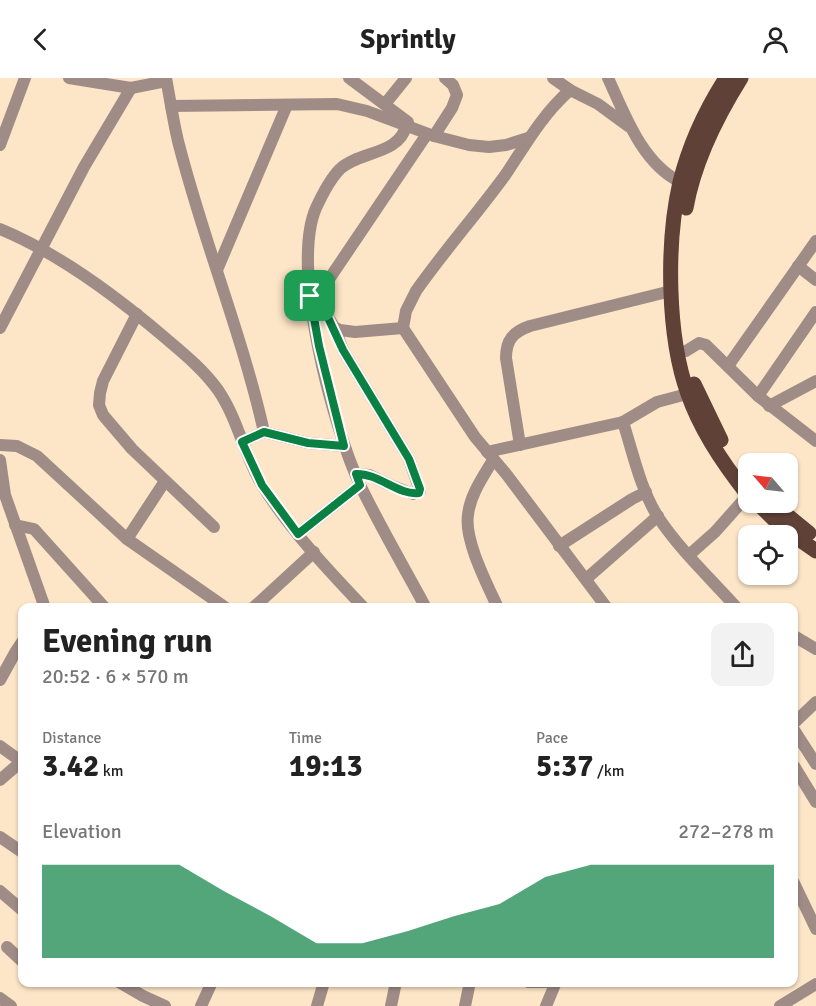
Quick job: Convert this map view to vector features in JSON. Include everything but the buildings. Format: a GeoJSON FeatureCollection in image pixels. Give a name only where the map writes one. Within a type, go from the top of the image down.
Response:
{"type":"FeatureCollection","features":[{"type":"Feature","properties":{"kind":"main road"},"geometry":{"type":"LineString","coordinates":[[738,482],[724,464],[687,394],[678,359],[671,291],[680,182],[696,136],[726,85],[741,78]]}},
{"type":"Feature","properties":{"kind":"main road"},"geometry":{"type":"LineString","coordinates":[[726,85],[688,194],[680,272],[681,306],[686,351],[698,393],[720,439],[738,465]]}},
{"type":"Feature","properties":{"kind":"main road"},"geometry":{"type":"LineString","coordinates":[[767,513],[783,528],[816,551]]}},
{"type":"Feature","properties":{"kind":"main road"},"geometry":{"type":"LineString","coordinates":[[784,513],[816,539]]}},
{"type":"Feature","properties":{"kind":"street"},"geometry":{"type":"LineString","coordinates":[[0,145],[25,78]]}},
{"type":"Feature","properties":{"kind":"street"},"geometry":{"type":"LineString","coordinates":[[69,78],[103,80],[131,88],[166,80],[178,141],[238,336],[264,432]]}},
{"type":"Feature","properties":{"kind":"street"},"geometry":{"type":"LineString","coordinates":[[349,78],[421,132]]}},
{"type":"Feature","properties":{"kind":"street"},"geometry":{"type":"LineString","coordinates":[[385,104],[406,78]]}},
{"type":"Feature","properties":{"kind":"street"},"geometry":{"type":"LineString","coordinates":[[313,298],[421,132],[452,108],[457,95],[453,86],[445,78]]}},
{"type":"Feature","properties":{"kind":"street"},"geometry":{"type":"LineString","coordinates":[[552,78],[598,104],[631,128]]}},
{"type":"Feature","properties":{"kind":"street"},"geometry":{"type":"LineString","coordinates":[[608,78],[631,128],[657,165],[666,174],[680,182]]}},
{"type":"Feature","properties":{"kind":"street"},"geometry":{"type":"LineString","coordinates":[[0,328],[84,167],[131,88]]}},
{"type":"Feature","properties":{"kind":"street"},"geometry":{"type":"LineString","coordinates":[[570,90],[554,104],[528,138],[506,174],[416,291],[406,311],[404,328],[475,437],[603,603]]}},
{"type":"Feature","properties":{"kind":"street"},"geometry":{"type":"LineString","coordinates":[[171,106],[311,103],[352,106],[421,132],[469,145],[489,147],[506,145],[528,138]]}},
{"type":"Feature","properties":{"kind":"street"},"geometry":{"type":"LineString","coordinates":[[217,270],[287,105]]}},
{"type":"Feature","properties":{"kind":"street"},"geometry":{"type":"LineString","coordinates":[[421,132],[402,136],[394,144],[340,169],[316,208],[308,238],[319,346],[344,446],[358,480],[423,603]]}},
{"type":"Feature","properties":{"kind":"street"},"geometry":{"type":"LineString","coordinates":[[0,229],[41,250],[96,285],[136,314],[206,375],[219,392],[262,485],[298,534],[360,603]]}},
{"type":"Feature","properties":{"kind":"street"},"geometry":{"type":"LineString","coordinates":[[728,366],[816,241]]}},
{"type":"Feature","properties":{"kind":"street"},"geometry":{"type":"LineString","coordinates":[[798,266],[816,280]]}},
{"type":"Feature","properties":{"kind":"street"},"geometry":{"type":"LineString","coordinates":[[520,445],[506,358],[506,348],[513,333],[530,326],[671,291]]}},
{"type":"Feature","properties":{"kind":"street"},"geometry":{"type":"LineString","coordinates":[[298,534],[358,480],[373,476],[384,483],[413,494],[420,491],[409,459],[343,350],[325,311],[313,298]]}},
{"type":"Feature","properties":{"kind":"street"},"geometry":{"type":"LineString","coordinates":[[758,396],[816,312]]}},
{"type":"Feature","properties":{"kind":"street"},"geometry":{"type":"LineString","coordinates":[[136,314],[103,381],[99,405],[112,427],[214,527]]}},
{"type":"Feature","properties":{"kind":"street"},"geometry":{"type":"LineString","coordinates":[[334,327],[347,332],[404,328]]}},
{"type":"Feature","properties":{"kind":"street"},"geometry":{"type":"LineString","coordinates":[[686,351],[702,343],[769,406],[815,436]]}},
{"type":"Feature","properties":{"kind":"street"},"geometry":{"type":"LineString","coordinates":[[769,406],[816,381]]}},
{"type":"Feature","properties":{"kind":"street"},"geometry":{"type":"LineString","coordinates":[[496,603],[470,539],[468,526],[471,502],[490,456],[520,445],[623,422],[657,402],[687,394]]}},
{"type":"Feature","properties":{"kind":"street"},"geometry":{"type":"LineString","coordinates":[[623,422],[646,492],[658,516],[732,603]]}},
{"type":"Feature","properties":{"kind":"street"},"geometry":{"type":"LineString","coordinates":[[242,442],[264,432],[308,443],[344,446]]}},
{"type":"Feature","properties":{"kind":"street"},"geometry":{"type":"LineString","coordinates":[[0,445],[17,446],[37,456],[127,539],[218,603]]}},
{"type":"Feature","properties":{"kind":"street"},"geometry":{"type":"LineString","coordinates":[[0,460],[3,495],[43,603]]}},
{"type":"Feature","properties":{"kind":"street"},"geometry":{"type":"LineString","coordinates":[[127,539],[165,481]]}},
{"type":"Feature","properties":{"kind":"street"},"geometry":{"type":"LineString","coordinates":[[559,546],[646,492]]}},
{"type":"Feature","properties":{"kind":"street"},"geometry":{"type":"LineString","coordinates":[[689,555],[715,532],[738,506]]}},
{"type":"Feature","properties":{"kind":"street"},"geometry":{"type":"LineString","coordinates":[[586,579],[658,516]]}},
{"type":"Feature","properties":{"kind":"street"},"geometry":{"type":"LineString","coordinates":[[15,525],[34,529],[101,603]]}},
{"type":"Feature","properties":{"kind":"street"},"geometry":{"type":"LineString","coordinates":[[258,603],[314,552]]}},
{"type":"Feature","properties":{"kind":"street"},"geometry":{"type":"LineString","coordinates":[[798,638],[816,649]]}},
{"type":"Feature","properties":{"kind":"street"},"geometry":{"type":"LineString","coordinates":[[0,680],[18,649]]}},
{"type":"Feature","properties":{"kind":"street"},"geometry":{"type":"LineString","coordinates":[[798,719],[816,702]]}},
{"type":"Feature","properties":{"kind":"street"},"geometry":{"type":"LineString","coordinates":[[798,736],[816,764]]}},
{"type":"Feature","properties":{"kind":"street"},"geometry":{"type":"LineString","coordinates":[[0,746],[18,759]]}},
{"type":"Feature","properties":{"kind":"street"},"geometry":{"type":"LineString","coordinates":[[0,780],[18,765]]}},
{"type":"Feature","properties":{"kind":"street"},"geometry":{"type":"LineString","coordinates":[[798,773],[816,802]]}},
{"type":"Feature","properties":{"kind":"street"},"geometry":{"type":"LineString","coordinates":[[0,837],[18,849]]}},
{"type":"Feature","properties":{"kind":"street"},"geometry":{"type":"LineString","coordinates":[[0,891],[18,907]]}},
{"type":"Feature","properties":{"kind":"street"},"geometry":{"type":"LineString","coordinates":[[798,892],[816,930]]}},
{"type":"Feature","properties":{"kind":"street"},"geometry":{"type":"LineString","coordinates":[[7,947],[18,957]]}},
{"type":"Feature","properties":{"kind":"street"},"geometry":{"type":"LineString","coordinates":[[780,1006],[816,985]]}},
{"type":"Feature","properties":{"kind":"street"},"geometry":{"type":"LineString","coordinates":[[127,987],[165,1006]]}},
{"type":"Feature","properties":{"kind":"street"},"geometry":{"type":"LineString","coordinates":[[201,1006],[210,987]]}},
{"type":"Feature","properties":{"kind":"street"},"geometry":{"type":"LineString","coordinates":[[317,1006],[323,987]]}},
{"type":"Feature","properties":{"kind":"street"},"geometry":{"type":"LineString","coordinates":[[391,1006],[395,987]]}},
{"type":"Feature","properties":{"kind":"street"},"geometry":{"type":"LineString","coordinates":[[465,1006],[469,987]]}},
{"type":"Feature","properties":{"kind":"street"},"geometry":{"type":"LineString","coordinates":[[546,1006],[554,987]]}},
{"type":"Feature","properties":{"kind":"street"},"geometry":{"type":"LineString","coordinates":[[0,998],[11,1006]]}},
{"type":"Feature","properties":{"kind":"route"},"geometry":{"type":"LineString","coordinates":[[310,296],[325,311],[334,327],[339,343],[409,459],[420,491],[413,494],[384,483],[373,476],[356,474],[360,485],[298,534],[262,485],[251,466],[242,442],[264,432],[308,443],[344,446],[319,346],[310,296]]}}]}
